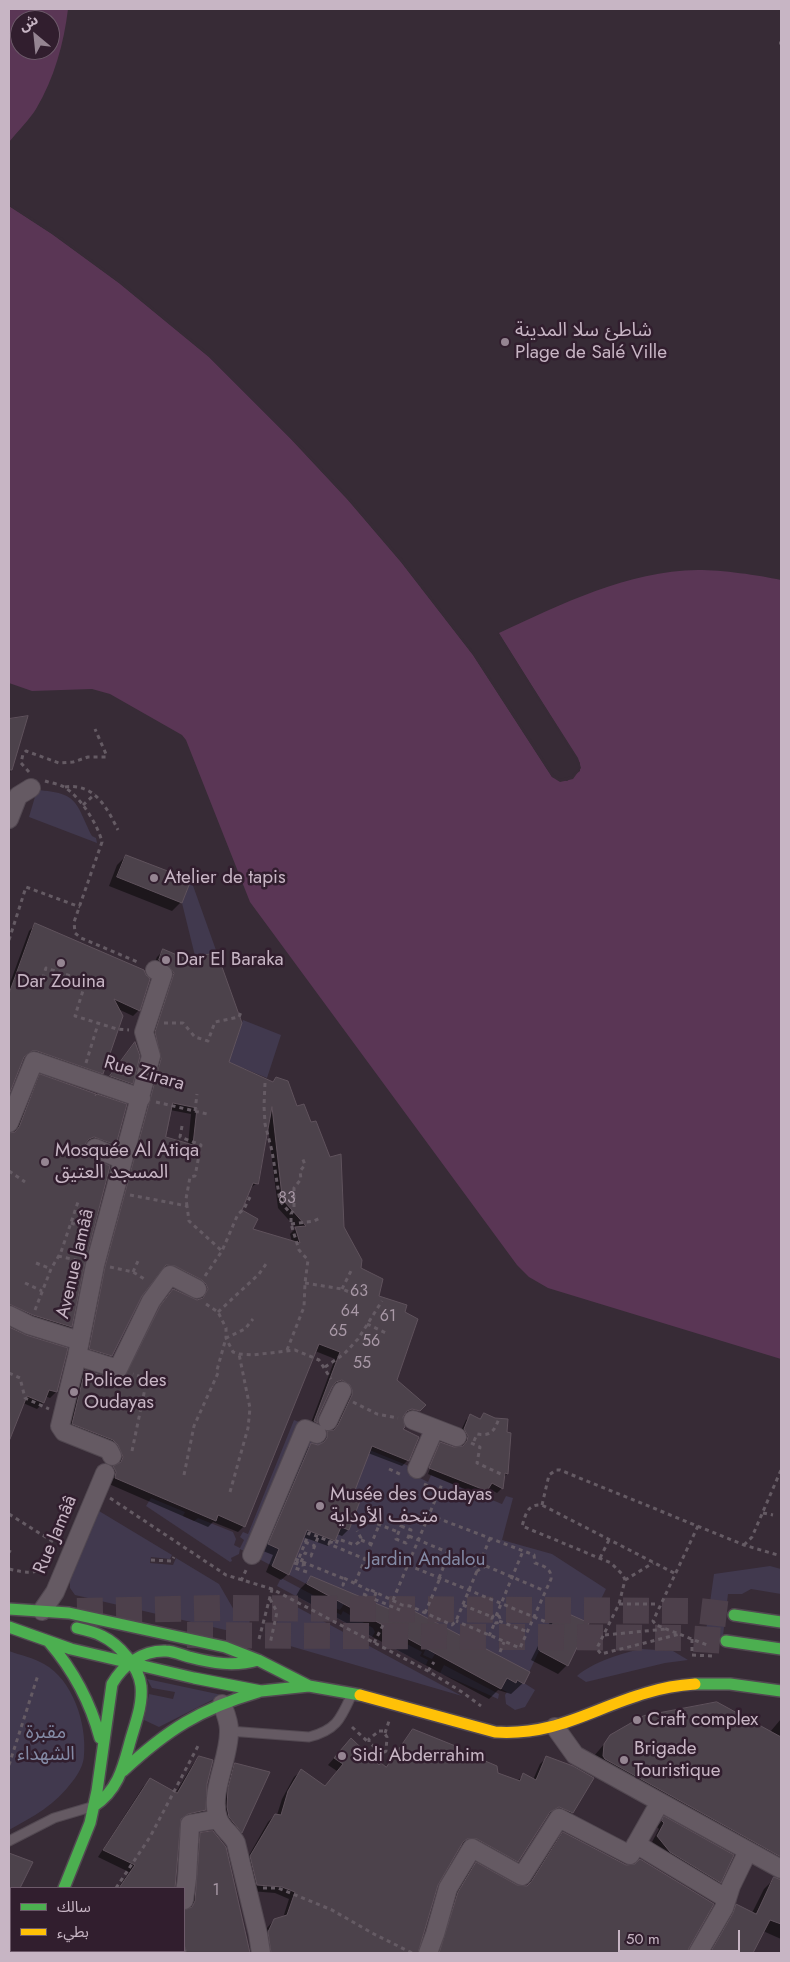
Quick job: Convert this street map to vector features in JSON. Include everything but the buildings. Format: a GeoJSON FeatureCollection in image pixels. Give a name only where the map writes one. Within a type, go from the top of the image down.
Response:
{"type":"FeatureCollection","features":[{"type":"Feature","properties":{"kind":"street"},"geometry":{"type":"LineString","coordinates":[[9,819],[18,796],[34,780]]}},
{"type":"Feature","properties":{"kind":"street"},"geometry":{"type":"LineString","coordinates":[[145,1028],[163,974],[155,970]]}},
{"type":"Feature","properties":{"kind":"street","name":"Avenue Jamââ"},"geometry":{"type":"LineString","coordinates":[[63,1415],[79,1349],[95,1264],[151,1056],[145,1028]]}},
{"type":"Feature","properties":{"kind":"street","name":"Rue Zirara"},"geometry":{"type":"LineString","coordinates":[[9,1123],[34,1061],[141,1098]]}},
{"type":"Feature","properties":{"kind":"street"},"geometry":{"type":"LineString","coordinates":[[95,1148],[122,1160]]}},
{"type":"Feature","properties":{"kind":"street"},"geometry":{"type":"LineString","coordinates":[[9,1315],[118,1369],[151,1301],[170,1275],[197,1289]]}},
{"type":"Feature","properties":{"kind":"street"},"geometry":{"type":"LineString","coordinates":[[252,1555],[305,1429],[322,1428],[342,1391]]}},
{"type":"Feature","properties":{"kind":"street"},"geometry":{"type":"LineString","coordinates":[[63,1415],[60,1426],[62,1431],[109,1450],[112,1456]]}},
{"type":"Feature","properties":{"kind":"street"},"geometry":{"type":"LineString","coordinates":[[413,1420],[434,1430],[465,1440]]}},
{"type":"Feature","properties":{"kind":"street"},"geometry":{"type":"LineString","coordinates":[[418,1476],[434,1430]]}},
{"type":"Feature","properties":{"kind":"street","name":"Rue Jamââ"},"geometry":{"type":"LineString","coordinates":[[42,1611],[54,1592],[105,1473]]}},
{"type":"Feature","properties":{"kind":"street"},"geometry":{"type":"LineString","coordinates":[[9,1609],[69,1613],[225,1647],[258,1660],[309,1686]]}},
{"type":"Feature","properties":{"kind":"street"},"geometry":{"type":"LineString","coordinates":[[42,1611],[52,1620],[103,1636],[116,1645],[130,1663],[141,1684],[141,1693],[123,1771],[111,1793],[94,1806]]}},
{"type":"Feature","properties":{"kind":"street"},"geometry":{"type":"LineString","coordinates":[[734,1615],[781,1622]]}},
{"type":"Feature","properties":{"kind":"street"},"geometry":{"type":"LineString","coordinates":[[9,1627],[49,1642],[130,1663],[261,1691]]}},
{"type":"Feature","properties":{"kind":"street"},"geometry":{"type":"LineString","coordinates":[[726,1641],[781,1649]]}},
{"type":"Feature","properties":{"kind":"street"},"geometry":{"type":"LineString","coordinates":[[49,1642],[86,1694],[95,1713],[102,1747]]}},
{"type":"Feature","properties":{"kind":"street"},"geometry":{"type":"LineString","coordinates":[[64,1887],[85,1838],[94,1806],[112,1684],[119,1672],[143,1655],[158,1652],[166,1652],[225,1665],[241,1666],[258,1660]]}},
{"type":"Feature","properties":{"kind":"street"},"geometry":{"type":"LineString","coordinates":[[123,1771],[165,1734],[184,1721],[222,1704],[261,1691],[309,1686],[352,1693],[495,1732],[520,1734],[555,1727],[624,1700],[669,1687],[693,1684],[740,1685],[781,1691]]}},
{"type":"Feature","properties":{"kind":"street"},"geometry":{"type":"LineString","coordinates":[[222,1704],[229,1731],[227,1754],[216,1806],[218,1819],[236,1843],[261,1953]]}},
{"type":"Feature","properties":{"kind":"street"},"geometry":{"type":"LineString","coordinates":[[555,1727],[575,1755],[781,1869]]}},
{"type":"Feature","properties":{"kind":"street"},"geometry":{"type":"LineString","coordinates":[[428,1953],[448,1888],[472,1848],[522,1876],[559,1818],[630,1855],[660,1802]]}},
{"type":"Feature","properties":{"kind":"street"},"geometry":{"type":"LineString","coordinates":[[185,1893],[190,1824],[218,1819]]}},
{"type":"Feature","properties":{"kind":"street"},"geometry":{"type":"LineString","coordinates":[[636,1844],[727,1899]]}},
{"type":"Feature","properties":{"kind":"street"},"geometry":{"type":"LineString","coordinates":[[698,1953],[724,1908],[731,1886],[748,1851]]}},
{"type":"Feature","properties":{"kind":"lane"},"geometry":{"type":"LineString","coordinates":[[229,1731],[309,1737],[317,1735],[332,1728],[341,1718],[352,1693]]}},
{"type":"Feature","properties":{"kind":"lane"},"geometry":{"type":"LineString","coordinates":[[9,1841],[54,1818],[94,1806]]}},
{"type":"Feature","properties":{"kind":"path"},"geometry":{"type":"LineString","coordinates":[[95,729],[106,757],[88,757],[73,762],[59,763],[26,751],[23,754],[21,763],[34,780],[64,788],[83,805],[100,836],[102,846],[74,926],[78,936],[155,970]]}},
{"type":"Feature","properties":{"kind":"path"},"geometry":{"type":"LineString","coordinates":[[64,788],[72,786],[95,794],[106,806],[118,830]]}},
{"type":"Feature","properties":{"kind":"path"},"geometry":{"type":"LineString","coordinates":[[83,805],[95,794]]}},
{"type":"Feature","properties":{"kind":"path"},"geometry":{"type":"LineString","coordinates":[[9,940],[26,887],[80,907]]}},
{"type":"Feature","properties":{"kind":"path","name":"Rue Zirara"},"geometry":{"type":"LineString","coordinates":[[40,986],[46,968],[86,981],[75,1016],[117,1029],[145,1028],[183,1023],[195,1037],[208,1041],[215,1022],[239,1017],[241,1012]]}},
{"type":"Feature","properties":{"kind":"path","name":"Rue Zirara"},"geometry":{"type":"LineString","coordinates":[[82,1078],[98,1024]]}},
{"type":"Feature","properties":{"kind":"path"},"geometry":{"type":"LineString","coordinates":[[265,1083],[265,1124],[272,1151],[280,1201],[291,1214]]}},
{"type":"Feature","properties":{"kind":"path","name":"Rue Zirara"},"geometry":{"type":"LineString","coordinates":[[195,1111],[197,1094]]}},
{"type":"Feature","properties":{"kind":"path","name":"Rue Zirara"},"geometry":{"type":"LineString","coordinates":[[141,1098],[207,1114]]}},
{"type":"Feature","properties":{"kind":"path"},"geometry":{"type":"LineString","coordinates":[[182,1126],[180,1137],[201,1145],[195,1176],[190,1177],[186,1199],[189,1221],[222,1250]]}},
{"type":"Feature","properties":{"kind":"path"},"geometry":{"type":"LineString","coordinates":[[287,1351],[304,1307],[308,1260],[299,1250],[291,1224],[291,1214],[294,1209],[294,1188],[300,1179],[300,1171],[305,1165],[302,1158]]}},
{"type":"Feature","properties":{"kind":"path"},"geometry":{"type":"LineString","coordinates":[[9,1171],[25,1182]]}},
{"type":"Feature","properties":{"kind":"path"},"geometry":{"type":"LineString","coordinates":[[130,1195],[187,1206]]}},
{"type":"Feature","properties":{"kind":"path"},"geometry":{"type":"LineString","coordinates":[[197,1289],[222,1250],[238,1214],[244,1209],[250,1197]]}},
{"type":"Feature","properties":{"kind":"path"},"geometry":{"type":"LineString","coordinates":[[29,1325],[78,1202]]}},
{"type":"Feature","properties":{"kind":"path"},"geometry":{"type":"LineString","coordinates":[[291,1224],[314,1221],[320,1218]]}},
{"type":"Feature","properties":{"kind":"path"},"geometry":{"type":"LineString","coordinates":[[58,1256],[133,1272],[138,1261]]}},
{"type":"Feature","properties":{"kind":"path"},"geometry":{"type":"LineString","coordinates":[[36,1263],[51,1269]]}},
{"type":"Feature","properties":{"kind":"path"},"geometry":{"type":"LineString","coordinates":[[218,1312],[252,1281],[266,1264]]}},
{"type":"Feature","properties":{"kind":"path"},"geometry":{"type":"LineString","coordinates":[[342,1289],[352,1269]]}},
{"type":"Feature","properties":{"kind":"path"},"geometry":{"type":"LineString","coordinates":[[26,1283],[42,1291]]}},
{"type":"Feature","properties":{"kind":"path"},"geometry":{"type":"LineString","coordinates":[[305,1283],[342,1289],[354,1294]]}},
{"type":"Feature","properties":{"kind":"path"},"geometry":{"type":"LineString","coordinates":[[325,1367],[344,1354],[358,1339],[382,1300]]}},
{"type":"Feature","properties":{"kind":"path"},"geometry":{"type":"LineString","coordinates":[[184,1475],[194,1426],[218,1373],[217,1370],[226,1338],[226,1328],[218,1312],[206,1304]]}},
{"type":"Feature","properties":{"kind":"path"},"geometry":{"type":"LineString","coordinates":[[226,1338],[245,1329],[253,1319]]}},
{"type":"Feature","properties":{"kind":"path"},"geometry":{"type":"LineString","coordinates":[[367,1324],[386,1333]]}},
{"type":"Feature","properties":{"kind":"path"},"geometry":{"type":"LineString","coordinates":[[226,1338],[233,1352],[239,1354],[253,1355],[295,1350],[319,1360],[330,1378],[355,1404],[376,1414],[413,1420]]}},
{"type":"Feature","properties":{"kind":"path"},"geometry":{"type":"LineString","coordinates":[[230,1492],[248,1428],[250,1408],[239,1354]]}},
{"type":"Feature","properties":{"kind":"path"},"geometry":{"type":"LineString","coordinates":[[118,1369],[148,1378],[132,1451]]}},
{"type":"Feature","properties":{"kind":"path"},"geometry":{"type":"LineString","coordinates":[[9,1373],[20,1378],[25,1398],[63,1415]]}},
{"type":"Feature","properties":{"kind":"path"},"geometry":{"type":"LineString","coordinates":[[465,1440],[477,1434],[487,1435],[491,1433],[499,1418]]}},
{"type":"Feature","properties":{"kind":"path"},"geometry":{"type":"LineString","coordinates":[[465,1440],[480,1447],[477,1463],[501,1474]]}},
{"type":"Feature","properties":{"kind":"path"},"geometry":{"type":"LineString","coordinates":[[389,1470],[395,1472]]}},
{"type":"Feature","properties":{"kind":"path"},"geometry":{"type":"LineString","coordinates":[[542,1506],[549,1475],[556,1470],[560,1470],[744,1545],[781,1556]]}},
{"type":"Feature","properties":{"kind":"path"},"geometry":{"type":"LineString","coordinates":[[744,1545],[752,1537],[781,1470]]}},
{"type":"Feature","properties":{"kind":"path"},"geometry":{"type":"LineString","coordinates":[[418,1476],[439,1492],[456,1500]]}},
{"type":"Feature","properties":{"kind":"path"},"geometry":{"type":"LineString","coordinates":[[393,1600],[442,1484]]}},
{"type":"Feature","properties":{"kind":"path"},"geometry":{"type":"LineString","coordinates":[[116,1502],[226,1576],[272,1589],[428,1671],[481,1706]]}},
{"type":"Feature","properties":{"kind":"path"},"geometry":{"type":"LineString","coordinates":[[626,1580],[611,1563],[522,1526],[529,1507],[534,1505],[542,1506],[674,1573]]}},
{"type":"Feature","properties":{"kind":"path"},"geometry":{"type":"LineString","coordinates":[[763,1513],[772,1515]]}},
{"type":"Feature","properties":{"kind":"path"},"geometry":{"type":"LineString","coordinates":[[9,1514],[59,1546]]}},
{"type":"Feature","properties":{"kind":"path"},"geometry":{"type":"LineString","coordinates":[[355,1515],[398,1532]]}},
{"type":"Feature","properties":{"kind":"path"},"geometry":{"type":"LineString","coordinates":[[429,1515],[534,1555],[535,1563],[547,1568],[551,1572],[551,1579],[520,1648],[456,1621]]}},
{"type":"Feature","properties":{"kind":"path"},"geometry":{"type":"LineString","coordinates":[[354,1584],[382,1518]]}},
{"type":"Feature","properties":{"kind":"path"},"geometry":{"type":"LineString","coordinates":[[401,1526],[411,1530],[406,1543],[396,1539],[398,1532],[401,1526]]}},
{"type":"Feature","properties":{"kind":"path"},"geometry":{"type":"LineString","coordinates":[[698,1526],[659,1604],[653,1621],[656,1625],[712,1647]]}},
{"type":"Feature","properties":{"kind":"path"},"geometry":{"type":"LineString","coordinates":[[357,1531],[361,1540]]}},
{"type":"Feature","properties":{"kind":"path"},"geometry":{"type":"LineString","coordinates":[[307,1572],[295,1568],[309,1533],[336,1544],[338,1539],[355,1545],[361,1540]]}},
{"type":"Feature","properties":{"kind":"path"},"geometry":{"type":"LineString","coordinates":[[408,1536],[473,1562],[482,1558],[490,1538]]}},
{"type":"Feature","properties":{"kind":"path"},"geometry":{"type":"LineString","coordinates":[[297,1561],[305,1553],[311,1556],[318,1537]]}},
{"type":"Feature","properties":{"kind":"path"},"geometry":{"type":"LineString","coordinates":[[361,1540],[372,1544]]}},
{"type":"Feature","properties":{"kind":"path"},"geometry":{"type":"LineString","coordinates":[[600,1558],[609,1540]]}},
{"type":"Feature","properties":{"kind":"path"},"geometry":{"type":"LineString","coordinates":[[305,1542],[315,1546]]}},
{"type":"Feature","properties":{"kind":"path"},"geometry":{"type":"LineString","coordinates":[[330,1542],[329,1544],[365,1560]]}},
{"type":"Feature","properties":{"kind":"path"},"geometry":{"type":"LineString","coordinates":[[9,1569],[26,1574],[36,1572],[44,1566],[54,1543]]}},
{"type":"Feature","properties":{"kind":"path"},"geometry":{"type":"LineString","coordinates":[[492,1618],[493,1615],[496,1616],[502,1604],[523,1551]]}},
{"type":"Feature","properties":{"kind":"path"},"geometry":{"type":"LineString","coordinates":[[425,1613],[449,1553]]}},
{"type":"Feature","properties":{"kind":"path"},"geometry":{"type":"LineString","coordinates":[[151,1560],[169,1562],[174,1557]]}},
{"type":"Feature","properties":{"kind":"path"},"geometry":{"type":"LineString","coordinates":[[482,1558],[486,1566],[545,1591]]}},
{"type":"Feature","properties":{"kind":"path"},"geometry":{"type":"LineString","coordinates":[[297,1561],[344,1578],[362,1588],[402,1605],[410,1606],[450,1625],[456,1621],[477,1571],[486,1566]]}},
{"type":"Feature","properties":{"kind":"path"},"geometry":{"type":"LineString","coordinates":[[473,1562],[477,1571]]}},
{"type":"Feature","properties":{"kind":"path"},"geometry":{"type":"LineString","coordinates":[[654,1563],[626,1580],[619,1604],[598,1649],[601,1654],[604,1654],[680,1634]]}},
{"type":"Feature","properties":{"kind":"path"},"geometry":{"type":"LineString","coordinates":[[408,1565],[546,1622]]}},
{"type":"Feature","properties":{"kind":"path"},"geometry":{"type":"LineString","coordinates":[[344,1578],[344,1586]]}},
{"type":"Feature","properties":{"kind":"path"},"geometry":{"type":"LineString","coordinates":[[258,1642],[272,1589]]}},
{"type":"Feature","properties":{"kind":"path"},"geometry":{"type":"LineString","coordinates":[[363,1594],[366,1595],[372,1591]]}},
{"type":"Feature","properties":{"kind":"path"},"geometry":{"type":"LineString","coordinates":[[370,1603],[373,1598],[372,1591]]}},
{"type":"Feature","properties":{"kind":"path"},"geometry":{"type":"LineString","coordinates":[[388,1598],[396,1594]]}},
{"type":"Feature","properties":{"kind":"path"},"geometry":{"type":"LineString","coordinates":[[373,1598],[400,1610]]}},
{"type":"Feature","properties":{"kind":"path"},"geometry":{"type":"LineString","coordinates":[[270,1599],[277,1612],[270,1645]]}},
{"type":"Feature","properties":{"kind":"path"},"geometry":{"type":"LineString","coordinates":[[619,1604],[659,1604]]}},
{"type":"Feature","properties":{"kind":"path"},"geometry":{"type":"LineString","coordinates":[[463,1605],[492,1618],[491,1620],[494,1622],[489,1636]]}},
{"type":"Feature","properties":{"kind":"path"},"geometry":{"type":"LineString","coordinates":[[496,1616],[500,1618],[499,1621]]}},
{"type":"Feature","properties":{"kind":"path"},"geometry":{"type":"LineString","coordinates":[[494,1622],[498,1624],[499,1621],[528,1632]]}},
{"type":"Feature","properties":{"kind":"path"},"geometry":{"type":"LineString","coordinates":[[374,1643],[383,1625]]}},
{"type":"Feature","properties":{"kind":"path"},"geometry":{"type":"LineString","coordinates":[[604,1635],[666,1628]]}},
{"type":"Feature","properties":{"kind":"path"},"geometry":{"type":"LineString","coordinates":[[692,1639],[692,1655],[700,1656]]}},
{"type":"Feature","properties":{"kind":"path"},"geometry":{"type":"LineString","coordinates":[[500,1652],[504,1642]]}},
{"type":"Feature","properties":{"kind":"path"},"geometry":{"type":"LineString","coordinates":[[428,1671],[434,1662]]}},
{"type":"Feature","properties":{"kind":"path"},"geometry":{"type":"LineString","coordinates":[[9,1765],[38,1675]]}},
{"type":"Feature","properties":{"kind":"path"},"geometry":{"type":"LineString","coordinates":[[352,1727],[380,1754],[384,1754],[389,1720]]}},
{"type":"Feature","properties":{"kind":"path"},"geometry":{"type":"LineString","coordinates":[[369,1742],[369,1739],[376,1733],[382,1731],[386,1733]]}},
{"type":"Feature","properties":{"kind":"path"},"geometry":{"type":"LineString","coordinates":[[117,1887],[150,1836],[198,1746]]}},
{"type":"Feature","properties":{"kind":"path"},"geometry":{"type":"LineString","coordinates":[[246,1887],[278,1888],[332,1910],[412,1953]]}},
{"type":"Feature","properties":{"kind":"green space"},"geometry":{"type":"Polygon","coordinates":[[[37,790],[51,791],[74,801],[92,836],[96,838],[97,843],[29,817],[37,790]]]}},
{"type":"Feature","properties":{"kind":"green space"},"geometry":{"type":"Polygon","coordinates":[[[191,880],[217,953],[195,956],[182,903],[191,880]]]}},
{"type":"Feature","properties":{"kind":"green space"},"geometry":{"type":"Polygon","coordinates":[[[243,1020],[281,1035],[267,1078],[243,1068],[223,1076],[243,1020]]]}},
{"type":"Feature","properties":{"kind":"green space","name":"Jardin Andalou"},"geometry":{"type":"Polygon","coordinates":[[[294,1420],[322,1431],[320,1437],[325,1440],[328,1433],[421,1471],[418,1477],[428,1482],[431,1475],[502,1504],[506,1496],[513,1498],[502,1540],[552,1554],[606,1589],[568,1666],[539,1651],[524,1683],[535,1690],[525,1707],[515,1710],[506,1704],[505,1695],[507,1692],[435,1654],[432,1659],[423,1655],[426,1648],[344,1604],[340,1610],[330,1606],[333,1598],[240,1549],[239,1554],[231,1558],[232,1561],[230,1562],[146,1506],[151,1498],[185,1512],[183,1516],[194,1521],[198,1518],[233,1532],[236,1539],[234,1545],[240,1548],[244,1540],[240,1537],[243,1532],[248,1534],[294,1420]]]}},
{"type":"Feature","properties":{"kind":"green space"},"geometry":{"type":"Polygon","coordinates":[[[99,1511],[172,1555],[170,1559],[151,1557],[150,1563],[173,1565],[176,1558],[219,1584],[238,1617],[250,1620],[247,1635],[75,1595],[70,1588],[70,1579],[99,1511]]]}},
{"type":"Feature","properties":{"kind":"green space"},"geometry":{"type":"Polygon","coordinates":[[[770,1566],[781,1569],[781,1594],[751,1589],[742,1594],[728,1594],[722,1644],[717,1640],[705,1638],[714,1574],[770,1566]]]}},
{"type":"Feature","properties":{"kind":"green space"},"geometry":{"type":"Polygon","coordinates":[[[281,1578],[326,1602],[324,1605],[341,1615],[343,1611],[373,1628],[375,1632],[372,1637],[277,1586],[281,1578]]]}},
{"type":"Feature","properties":{"kind":"green space"},"geometry":{"type":"Polygon","coordinates":[[[282,1599],[462,1696],[273,1641],[282,1599]]]}},
{"type":"Feature","properties":{"kind":"green space"},"geometry":{"type":"Polygon","coordinates":[[[390,1635],[422,1652],[420,1656],[428,1660],[426,1665],[385,1644],[390,1635]]]}},
{"type":"Feature","properties":{"kind":"green space"},"geometry":{"type":"Polygon","coordinates":[[[642,1649],[673,1651],[688,1660],[665,1663],[586,1682],[577,1676],[608,1659],[642,1649]]]}},
{"type":"Feature","properties":{"kind":"green space","name":"مقبرة الشهداء"},"geometry":{"type":"Polygon","coordinates":[[[9,1651],[44,1664],[63,1681],[76,1704],[80,1717],[83,1730],[84,1758],[76,1776],[59,1797],[27,1820],[9,1830],[9,1651]]]}},
{"type":"Feature","properties":{"kind":"green space"},"geometry":{"type":"Polygon","coordinates":[[[444,1665],[499,1694],[498,1699],[440,1673],[444,1665]]]}},
{"type":"Feature","properties":{"kind":"green space"},"geometry":{"type":"Polygon","coordinates":[[[147,1679],[222,1695],[159,1727],[144,1720],[149,1694],[173,1699],[175,1692],[152,1688],[147,1679]]]}},
{"type":"Feature","properties":{"kind":"shaded area"},"geometry":{"type":"Polygon","coordinates":[[[9,9],[68,9],[60,51],[60,10],[10,10],[10,60],[57,60],[48,86],[33,113],[9,142],[9,9]]]}},
{"type":"Feature","properties":{"kind":"shaded area"},"geometry":{"type":"Polygon","coordinates":[[[9,206],[52,234],[119,283],[209,357],[291,439],[348,500],[401,562],[473,655],[552,777],[567,781],[580,771],[580,763],[499,633],[596,591],[646,576],[708,570],[781,580],[781,1359],[548,1288],[529,1277],[517,1265],[250,902],[186,740],[182,735],[110,694],[92,689],[32,691],[9,683],[9,206]]]}},
{"type":"Feature","properties":{"kind":"pier"},"geometry":{"type":"Polygon","coordinates":[[[9,203],[54,232],[121,281],[211,355],[293,437],[350,498],[403,560],[475,654],[554,775],[560,779],[572,776],[579,768],[576,759],[497,634],[497,631],[578,758],[581,768],[573,779],[560,782],[552,777],[473,655],[401,562],[348,500],[291,439],[209,357],[119,283],[52,234],[9,206],[9,203]]]}},
{"type":"Feature","properties":{"kind":"tunnel"},"geometry":{"type":"LineString","coordinates":[[77,1611],[221,1608],[700,1611],[734,1615]]}},
{"type":"Feature","properties":{"kind":"tunnel"},"geometry":{"type":"LineString","coordinates":[[187,1635],[684,1638],[726,1641]]}},
{"type":"Feature","properties":{"kind":"traffic: fast"},"geometry":{"type":"LineString","coordinates":[[9,1609],[69,1613],[225,1647],[258,1660],[309,1686]]}},
{"type":"Feature","properties":{"kind":"traffic: fast"},"geometry":{"type":"LineString","coordinates":[[734,1615],[781,1622]]}},
{"type":"Feature","properties":{"kind":"traffic: fast"},"geometry":{"type":"LineString","coordinates":[[9,1627],[71,1649],[194,1678],[261,1691],[309,1686],[360,1695]]}},
{"type":"Feature","properties":{"kind":"traffic: fast"},"geometry":{"type":"LineString","coordinates":[[77,1628],[99,1635],[121,1650],[136,1671],[141,1686],[138,1714],[122,1769],[109,1793],[94,1806]]}},
{"type":"Feature","properties":{"kind":"traffic: fast"},"geometry":{"type":"LineString","coordinates":[[726,1641],[781,1649]]}},
{"type":"Feature","properties":{"kind":"traffic: fast"},"geometry":{"type":"LineString","coordinates":[[49,1642],[66,1664],[80,1687],[100,1738]]}},
{"type":"Feature","properties":{"kind":"traffic: fast"},"geometry":{"type":"LineString","coordinates":[[64,1887],[90,1823],[97,1791],[112,1684],[116,1677],[134,1660],[157,1651],[172,1652],[223,1663],[258,1660]]}},
{"type":"Feature","properties":{"kind":"traffic: fast"},"geometry":{"type":"LineString","coordinates":[[695,1684],[730,1684],[781,1691]]}},
{"type":"Feature","properties":{"kind":"traffic: fast"},"geometry":{"type":"LineString","coordinates":[[123,1771],[154,1744],[185,1723],[219,1706],[258,1692]]}},
{"type":"Feature","properties":{"kind":"traffic: slow"},"geometry":{"type":"LineString","coordinates":[[360,1695],[495,1732],[517,1732],[555,1726],[652,1691],[695,1684]]}},
{"type":"Feature","properties":{"kind":"place","name":"شاطئ سلا المدينة Plage de Salé Ville"},"geometry":{"type":"Point","coordinates":[505,342]}},
{"type":"Feature","properties":{"kind":"place","name":"Atelier de tapis"},"geometry":{"type":"Point","coordinates":[154,878]}},
{"type":"Feature","properties":{"kind":"place","name":"Dar El Baraka"},"geometry":{"type":"Point","coordinates":[166,960]}},
{"type":"Feature","properties":{"kind":"place","name":"Dar Zouina"},"geometry":{"type":"Point","coordinates":[61,963]}},
{"type":"Feature","properties":{"kind":"place","name":"Mosquée Al Atiqa المسجد العتيق"},"geometry":{"type":"Point","coordinates":[45,1162]}},
{"type":"Feature","properties":{"kind":"place","name":"Police des Oudayas"},"geometry":{"type":"Point","coordinates":[74,1392]}},
{"type":"Feature","properties":{"kind":"place","name":"Musée des Oudayas متحف الأوداية"},"geometry":{"type":"Point","coordinates":[320,1506]}},
{"type":"Feature","properties":{"kind":"place","name":"Craft complex"},"geometry":{"type":"Point","coordinates":[637,1720]}},
{"type":"Feature","properties":{"kind":"place","name":"Sidi Abderrahim"},"geometry":{"type":"Point","coordinates":[342,1756]}},
{"type":"Feature","properties":{"kind":"place","name":"Brigade Touristique"},"geometry":{"type":"Point","coordinates":[624,1760]}}]}
